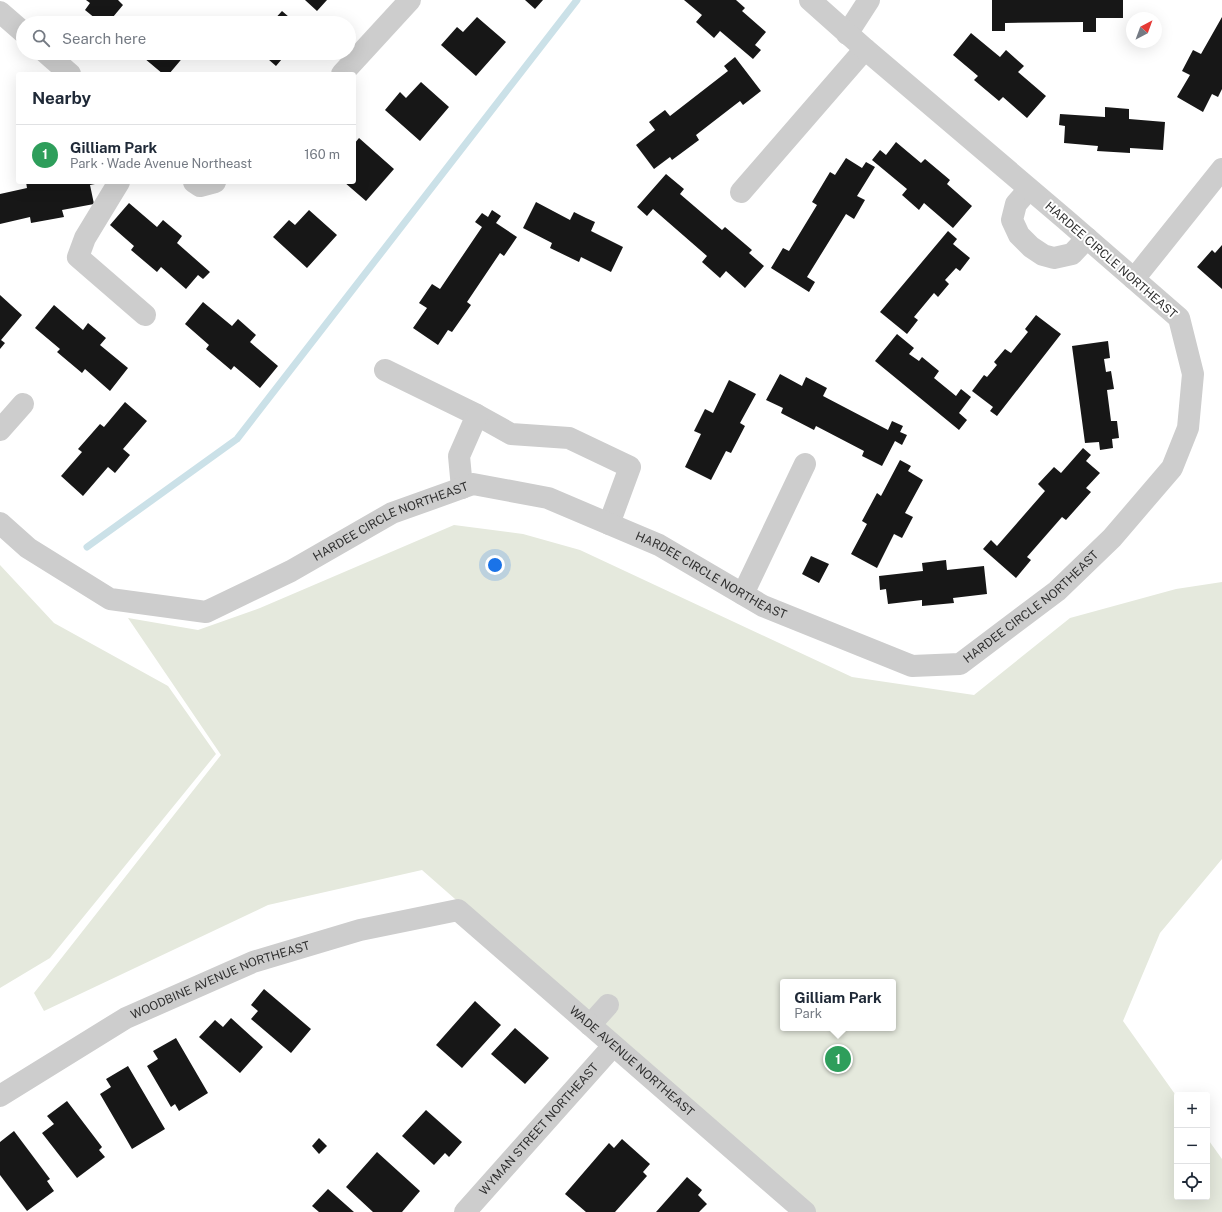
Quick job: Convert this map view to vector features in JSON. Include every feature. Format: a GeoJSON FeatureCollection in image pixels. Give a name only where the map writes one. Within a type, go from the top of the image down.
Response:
{"type":"FeatureCollection","features":[{"type":"Feature","properties":{"kind":"street"},"geometry":{"type":"LineString","coordinates":[[356,59],[410,0]]}},
{"type":"Feature","properties":{"kind":"street","name":"HARDEE CIRCLE NORTHEAST"},"geometry":{"type":"LineString","coordinates":[[0,523],[28,548],[110,599],[206,612],[291,571],[392,513],[473,484],[548,498],[659,545],[763,606],[912,666],[960,664],[1057,591],[1112,538],[1172,468],[1188,428],[1194,374],[1179,318],[847,34],[810,0]]}},
{"type":"Feature","properties":{"kind":"street"},"geometry":{"type":"LineString","coordinates":[[847,34],[869,0]]}},
{"type":"Feature","properties":{"kind":"street"},"geometry":{"type":"LineString","coordinates":[[0,12],[16,26]]}},
{"type":"Feature","properties":{"kind":"street"},"geometry":{"type":"LineString","coordinates":[[741,192],[865,49]]}},
{"type":"Feature","properties":{"kind":"street"},"geometry":{"type":"LineString","coordinates":[[54,60],[68,72]]}},
{"type":"Feature","properties":{"kind":"street"},"geometry":{"type":"LineString","coordinates":[[344,72],[355,60]]}},
{"type":"Feature","properties":{"kind":"street"},"geometry":{"type":"LineString","coordinates":[[1134,279],[1222,169]]}},
{"type":"Feature","properties":{"kind":"street"},"geometry":{"type":"LineString","coordinates":[[118,184],[85,238],[78,257],[145,316]]}},
{"type":"Feature","properties":{"kind":"street"},"geometry":{"type":"LineString","coordinates":[[197,184],[200,186],[208,184]]}},
{"type":"Feature","properties":{"kind":"street"},"geometry":{"type":"LineString","coordinates":[[1029,189],[1016,204],[1012,220],[1019,235],[1031,247],[1043,255],[1054,258],[1072,254],[1086,238]]}},
{"type":"Feature","properties":{"kind":"street"},"geometry":{"type":"LineString","coordinates":[[385,370],[477,415],[511,434],[569,438],[630,467],[609,524]]}},
{"type":"Feature","properties":{"kind":"street"},"geometry":{"type":"LineString","coordinates":[[0,430],[22,404]]}},
{"type":"Feature","properties":{"kind":"street"},"geometry":{"type":"LineString","coordinates":[[462,488],[459,456],[477,415]]}},
{"type":"Feature","properties":{"kind":"street"},"geometry":{"type":"LineString","coordinates":[[743,594],[805,464]]}},
{"type":"Feature","properties":{"kind":"street","name":"WADE AVENUE NORTHEAST"},"geometry":{"type":"LineString","coordinates":[[458,910],[805,1212]]}},
{"type":"Feature","properties":{"kind":"street","name":"WOODBINE AVENUE NORTHEAST"},"geometry":{"type":"LineString","coordinates":[[0,1096],[126,1018],[253,962],[360,930],[458,910]]}},
{"type":"Feature","properties":{"kind":"street"},"geometry":{"type":"LineString","coordinates":[[590,1025],[608,1005]]}},
{"type":"Feature","properties":{"kind":"street","name":"WYMAN STREET NORTHEAST"},"geometry":{"type":"LineString","coordinates":[[465,1212],[613,1046]]}},
{"type":"Feature","properties":{"kind":"shaded area"},"geometry":{"type":"Polygon","coordinates":[[[454,525],[523,534],[580,550],[852,677],[974,695],[1070,618],[1176,589],[1222,582],[1222,859],[1160,933],[1123,1021],[1174,1093],[1174,1200],[1210,1200],[1210,1142],[1222,1159],[1222,1212],[811,1212],[422,870],[268,905],[44,1011],[34,993],[221,755],[128,618],[198,630],[260,608],[454,525]]]}},
{"type":"Feature","properties":{"kind":"shaded area"},"geometry":{"type":"Polygon","coordinates":[[[0,565],[54,623],[168,686],[216,754],[50,958],[0,988],[0,565]]]}},
{"type":"Feature","properties":{"kind":"building"},"geometry":{"type":"Polygon","coordinates":[[[86,0],[118,0],[123,5],[114,16],[92,16],[85,10],[90,3],[86,0]]]}},
{"type":"Feature","properties":{"kind":"building"},"geometry":{"type":"Polygon","coordinates":[[[305,0],[327,0],[317,11],[305,0]]]}},
{"type":"Feature","properties":{"kind":"building"},"geometry":{"type":"Polygon","coordinates":[[[525,0],[543,0],[535,9],[525,0]]]}},
{"type":"Feature","properties":{"kind":"building"},"geometry":{"type":"Polygon","coordinates":[[[684,0],[736,0],[745,8],[742,11],[766,32],[755,45],[761,50],[753,59],[720,31],[714,38],[696,22],[702,15],[684,0]]]}},
{"type":"Feature","properties":{"kind":"building"},"geometry":{"type":"Polygon","coordinates":[[[992,0],[1123,0],[1123,18],[1096,18],[1096,32],[1083,32],[1083,22],[1005,23],[1005,31],[992,31],[992,0]]]}},
{"type":"Feature","properties":{"kind":"building"},"geometry":{"type":"Polygon","coordinates":[[[282,11],[288,16],[277,16],[282,11]]]}},
{"type":"Feature","properties":{"kind":"building"},"geometry":{"type":"Polygon","coordinates":[[[477,17],[506,42],[476,76],[441,45],[457,27],[463,32],[477,17]]]}},
{"type":"Feature","properties":{"kind":"building"},"geometry":{"type":"Polygon","coordinates":[[[1222,17],[1222,89],[1218,97],[1212,94],[1203,112],[1177,97],[1190,75],[1182,71],[1193,50],[1201,54],[1222,17]]]}},
{"type":"Feature","properties":{"kind":"building"},"geometry":{"type":"Polygon","coordinates":[[[971,33],[1000,57],[1006,50],[1024,66],[1018,72],[1046,96],[1027,118],[1003,97],[999,101],[974,80],[978,76],[953,55],[971,33]]]}},
{"type":"Feature","properties":{"kind":"building"},"geometry":{"type":"Polygon","coordinates":[[[735,57],[761,91],[743,105],[740,101],[696,135],[699,140],[672,160],[670,157],[654,169],[636,145],[655,130],[649,122],[665,110],[670,116],[728,71],[724,66],[735,57]]]}},
{"type":"Feature","properties":{"kind":"building"},"geometry":{"type":"Polygon","coordinates":[[[146,60],[181,60],[171,72],[161,72],[146,60]]]}},
{"type":"Feature","properties":{"kind":"building"},"geometry":{"type":"Polygon","coordinates":[[[269,60],[281,60],[276,66],[269,60]]]}},
{"type":"Feature","properties":{"kind":"building"},"geometry":{"type":"Polygon","coordinates":[[[421,82],[449,107],[420,141],[385,110],[400,92],[406,98],[421,82]]]}},
{"type":"Feature","properties":{"kind":"building"},"geometry":{"type":"Polygon","coordinates":[[[1105,107],[1129,109],[1129,119],[1165,122],[1163,150],[1130,148],[1130,153],[1097,151],[1098,146],[1064,143],[1065,126],[1059,125],[1060,114],[1105,117],[1105,107]]]}},
{"type":"Feature","properties":{"kind":"building"},"geometry":{"type":"Polygon","coordinates":[[[359,138],[394,169],[366,201],[346,184],[356,184],[356,142],[359,138]]]}},
{"type":"Feature","properties":{"kind":"building"},"geometry":{"type":"Polygon","coordinates":[[[896,142],[921,163],[925,159],[950,180],[947,184],[972,206],[953,228],[924,203],[919,210],[902,195],[907,189],[872,160],[880,150],[886,155],[896,142]]]}},
{"type":"Feature","properties":{"kind":"building"},"geometry":{"type":"Polygon","coordinates":[[[846,158],[862,168],[866,162],[875,167],[857,196],[865,200],[854,219],[846,214],[807,277],[815,282],[809,292],[771,268],[783,248],[789,251],[817,205],[812,202],[830,172],[835,175],[846,158]]]}},
{"type":"Feature","properties":{"kind":"building"},"geometry":{"type":"Polygon","coordinates":[[[666,174],[684,189],[680,194],[722,230],[725,227],[752,250],[749,253],[764,266],[745,288],[726,271],[720,278],[702,262],[707,256],[653,209],[647,216],[637,207],[666,174]]]}},
{"type":"Feature","properties":{"kind":"building"},"geometry":{"type":"Polygon","coordinates":[[[26,184],[95,184],[90,185],[94,204],[62,210],[64,217],[31,223],[30,217],[0,224],[0,194],[27,188],[26,184]]]}},
{"type":"Feature","properties":{"kind":"building"},"geometry":{"type":"Polygon","coordinates":[[[536,202],[570,220],[574,212],[595,222],[591,231],[623,247],[611,272],[581,257],[579,262],[550,248],[552,243],[523,228],[536,202]]]}},
{"type":"Feature","properties":{"kind":"building"},"geometry":{"type":"Polygon","coordinates":[[[129,203],[157,227],[163,220],[182,236],[177,243],[210,272],[203,279],[198,275],[186,289],[161,267],[157,272],[131,250],[134,246],[110,225],[129,203]]]}},
{"type":"Feature","properties":{"kind":"building"},"geometry":{"type":"Polygon","coordinates":[[[309,210],[337,235],[307,268],[273,237],[289,220],[295,225],[309,210]]]}},
{"type":"Feature","properties":{"kind":"building"},"geometry":{"type":"Polygon","coordinates":[[[492,210],[501,216],[496,223],[517,237],[504,256],[500,253],[467,302],[471,305],[452,332],[448,330],[438,345],[413,328],[427,308],[419,303],[432,284],[440,289],[482,227],[475,222],[482,213],[488,217],[492,210]]]}},
{"type":"Feature","properties":{"kind":"building"},"geometry":{"type":"Polygon","coordinates":[[[948,231],[957,239],[953,244],[970,258],[960,271],[956,268],[945,280],[949,284],[938,297],[934,293],[914,317],[918,320],[907,334],[880,312],[948,231]]]}},
{"type":"Feature","properties":{"kind":"building"},"geometry":{"type":"Polygon","coordinates":[[[1222,245],[1222,289],[1197,267],[1212,250],[1215,253],[1222,245]]]}},
{"type":"Feature","properties":{"kind":"building"},"geometry":{"type":"Polygon","coordinates":[[[0,295],[22,315],[1,340],[5,343],[0,349],[0,295]]]}},
{"type":"Feature","properties":{"kind":"building"},"geometry":{"type":"Polygon","coordinates":[[[203,302],[232,326],[238,319],[256,335],[250,342],[278,366],[260,388],[234,366],[231,370],[206,349],[209,345],[185,324],[203,302]]]}},
{"type":"Feature","properties":{"kind":"building"},"geometry":{"type":"Polygon","coordinates":[[[54,305],[83,330],[88,323],[106,338],[100,345],[128,368],[110,391],[85,369],[82,373],[57,352],[60,349],[35,328],[54,305]]]}},
{"type":"Feature","properties":{"kind":"building"},"geometry":{"type":"Polygon","coordinates":[[[1036,315],[1061,334],[997,416],[990,411],[993,407],[972,391],[984,375],[987,377],[997,365],[994,362],[1005,349],[1011,353],[1028,332],[1025,329],[1036,315]]]}},
{"type":"Feature","properties":{"kind":"building"},"geometry":{"type":"Polygon","coordinates":[[[897,334],[914,348],[909,354],[919,361],[922,357],[939,371],[934,378],[956,396],[961,389],[971,397],[959,413],[967,420],[959,430],[875,361],[897,334]]]}},
{"type":"Feature","properties":{"kind":"building"},"geometry":{"type":"Polygon","coordinates":[[[1108,341],[1110,358],[1104,359],[1106,372],[1111,371],[1114,389],[1107,390],[1111,421],[1117,421],[1119,438],[1112,439],[1113,448],[1100,450],[1099,442],[1085,443],[1072,346],[1108,341]]]}},
{"type":"Feature","properties":{"kind":"building"},"geometry":{"type":"Polygon","coordinates":[[[780,374],[802,386],[806,377],[827,388],[823,396],[888,430],[892,421],[903,426],[900,432],[907,435],[902,445],[895,441],[882,466],[862,456],[864,451],[816,426],[814,430],[781,413],[783,408],[766,400],[780,374]]]}},
{"type":"Feature","properties":{"kind":"building"},"geometry":{"type":"Polygon","coordinates":[[[729,380],[756,394],[740,423],[745,426],[731,453],[726,451],[711,480],[685,467],[701,434],[694,431],[705,409],[713,413],[729,380]]]}},
{"type":"Feature","properties":{"kind":"building"},"geometry":{"type":"Polygon","coordinates":[[[125,402],[147,421],[123,449],[130,455],[115,473],[108,467],[83,496],[61,476],[82,452],[78,449],[100,424],[104,427],[125,402]]]}},
{"type":"Feature","properties":{"kind":"building"},"geometry":{"type":"Polygon","coordinates":[[[1083,448],[1091,455],[1086,461],[1100,473],[1086,488],[1091,492],[1066,520],[1062,517],[1027,557],[1031,560],[1016,578],[983,549],[991,540],[997,546],[1045,491],[1038,484],[1054,467],[1061,473],[1083,448]]]}},
{"type":"Feature","properties":{"kind":"building"},"geometry":{"type":"Polygon","coordinates":[[[900,460],[911,466],[908,471],[923,480],[905,513],[913,517],[902,538],[894,534],[877,568],[851,554],[867,524],[862,521],[877,493],[881,496],[900,460]]]}},
{"type":"Feature","properties":{"kind":"building"},"geometry":{"type":"Polygon","coordinates":[[[811,556],[829,564],[819,583],[802,574],[811,556]]]}},
{"type":"Feature","properties":{"kind":"building"},"geometry":{"type":"Polygon","coordinates":[[[946,560],[947,570],[984,566],[987,594],[953,598],[954,603],[922,606],[922,600],[888,604],[886,589],[880,590],[879,576],[923,571],[922,563],[946,560]]]}},
{"type":"Feature","properties":{"kind":"building"},"geometry":{"type":"Polygon","coordinates":[[[264,989],[311,1029],[291,1053],[251,1019],[258,1011],[251,1005],[264,989]]]}},
{"type":"Feature","properties":{"kind":"building"},"geometry":{"type":"Polygon","coordinates":[[[475,1001],[501,1025],[462,1068],[436,1045],[475,1001]]]}},
{"type":"Feature","properties":{"kind":"building"},"geometry":{"type":"Polygon","coordinates":[[[231,1018],[263,1047],[240,1073],[199,1037],[215,1020],[223,1027],[231,1018]]]}},
{"type":"Feature","properties":{"kind":"building"},"geometry":{"type":"Polygon","coordinates":[[[515,1028],[549,1058],[525,1084],[491,1054],[515,1028]]]}},
{"type":"Feature","properties":{"kind":"building"},"geometry":{"type":"Polygon","coordinates":[[[176,1038],[208,1093],[179,1111],[175,1104],[171,1107],[147,1066],[158,1059],[153,1051],[176,1038]]]}},
{"type":"Feature","properties":{"kind":"building"},"geometry":{"type":"Polygon","coordinates":[[[128,1066],[165,1129],[132,1149],[100,1094],[111,1087],[106,1079],[128,1066]]]}},
{"type":"Feature","properties":{"kind":"building"},"geometry":{"type":"Polygon","coordinates":[[[67,1101],[102,1147],[99,1150],[105,1157],[77,1178],[42,1133],[54,1124],[47,1116],[67,1101]]]}},
{"type":"Feature","properties":{"kind":"building"},"geometry":{"type":"Polygon","coordinates":[[[426,1110],[462,1142],[449,1157],[445,1153],[434,1165],[402,1136],[426,1110]]]}},
{"type":"Feature","properties":{"kind":"building"},"geometry":{"type":"Polygon","coordinates":[[[14,1131],[50,1179],[47,1181],[54,1191],[27,1211],[0,1175],[0,1142],[14,1131]]]}},
{"type":"Feature","properties":{"kind":"building"},"geometry":{"type":"Polygon","coordinates":[[[319,1138],[327,1146],[319,1154],[312,1146],[319,1138]]]}},
{"type":"Feature","properties":{"kind":"building"},"geometry":{"type":"Polygon","coordinates":[[[622,1139],[650,1164],[643,1172],[647,1176],[615,1212],[586,1212],[565,1194],[609,1143],[614,1148],[622,1139]]]}},
{"type":"Feature","properties":{"kind":"building"},"geometry":{"type":"Polygon","coordinates":[[[377,1152],[420,1191],[402,1212],[373,1212],[346,1187],[377,1152]]]}},
{"type":"Feature","properties":{"kind":"building"},"geometry":{"type":"Polygon","coordinates":[[[687,1177],[702,1190],[698,1195],[707,1204],[699,1212],[656,1212],[687,1177]]]}},
{"type":"Feature","properties":{"kind":"building"},"geometry":{"type":"Polygon","coordinates":[[[328,1189],[354,1212],[319,1212],[312,1206],[328,1189]]]}},
{"type":"Feature","properties":{"kind":"waterway"},"geometry":{"type":"LineString","coordinates":[[87,547],[237,439],[577,0]]}},
{"type":"Feature","properties":{"kind":"place","name":"Gilliam Park"},"geometry":{"type":"Point","coordinates":[838,1059]}}]}
